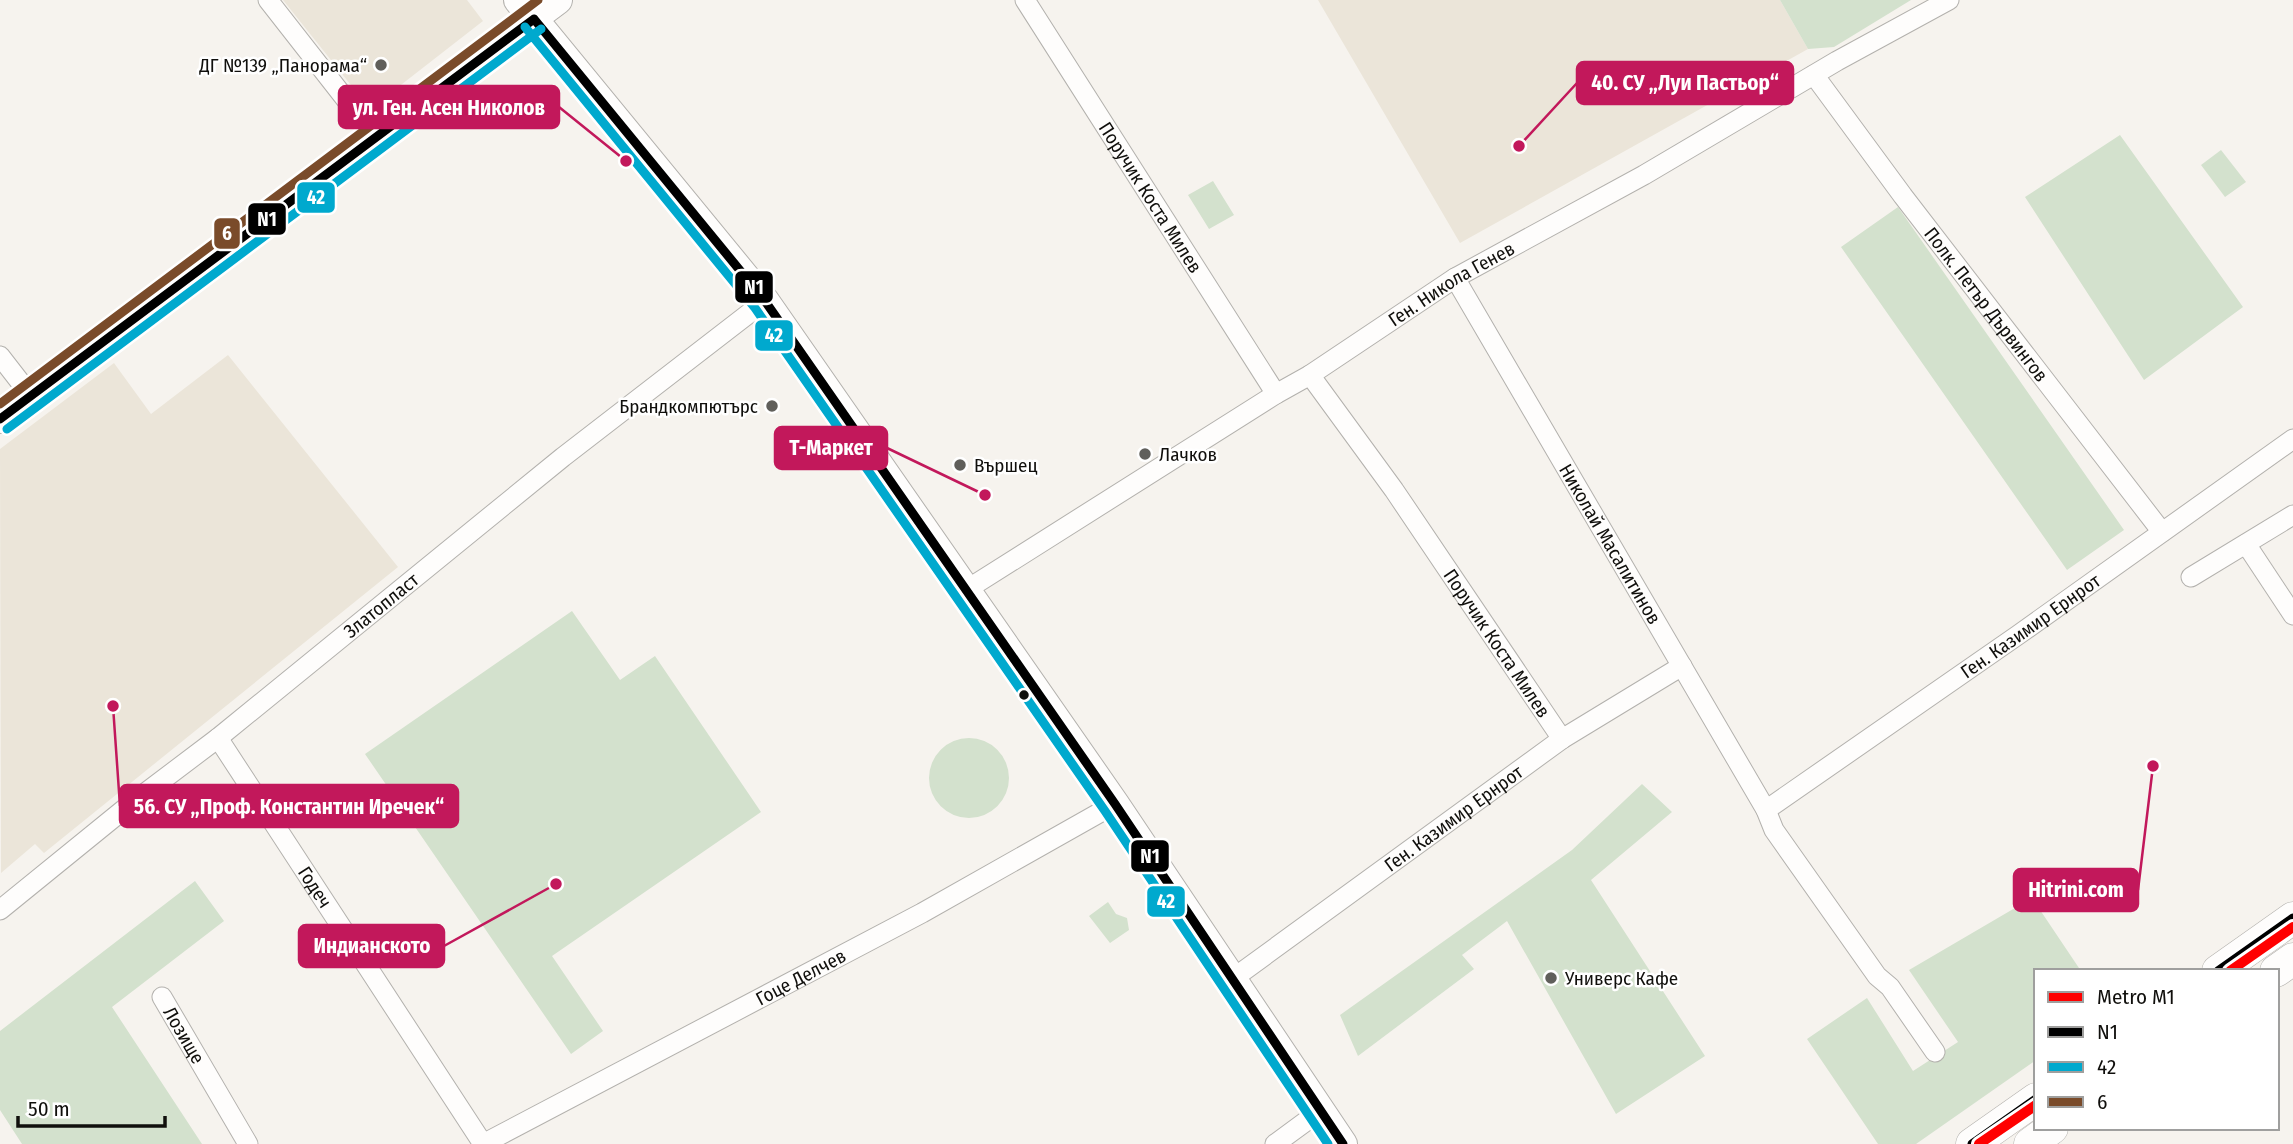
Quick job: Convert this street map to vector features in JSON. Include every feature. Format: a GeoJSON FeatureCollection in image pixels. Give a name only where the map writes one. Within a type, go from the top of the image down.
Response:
{"type":"FeatureCollection","features":[{"type":"Feature","properties":{"kind":"main road"},"geometry":{"type":"LineString","coordinates":[[2221,969],[2293,918]]}},
{"type":"Feature","properties":{"kind":"main road"},"geometry":{"type":"LineString","coordinates":[[1972,1144],[2034,1100]]}},
{"type":"Feature","properties":{"kind":"main road"},"geometry":{"type":"LineString","coordinates":[[2030,1144],[2049,1130]]}},
{"type":"Feature","properties":{"kind":"street"},"geometry":{"type":"LineString","coordinates":[[268,0],[376,138]]}},
{"type":"Feature","properties":{"kind":"street"},"geometry":{"type":"LineString","coordinates":[[0,419],[376,138],[526,9],[558,0]]}},
{"type":"Feature","properties":{"kind":"street","name":"Поручик Коста Милев"},"geometry":{"type":"LineString","coordinates":[[1025,0],[1276,394]]}},
{"type":"Feature","properties":{"kind":"street","name":"Ген. Никола Генев"},"geometry":{"type":"LineString","coordinates":[[966,590],[1310,375],[1455,278],[1644,175],[1814,75],[1949,0]]}},
{"type":"Feature","properties":{"kind":"street"},"geometry":{"type":"LineString","coordinates":[[526,9],[765,301],[1115,804],[1343,1144]]}},
{"type":"Feature","properties":{"kind":"street","name":"Полк. Петър Дървингов"},"geometry":{"type":"LineString","coordinates":[[1814,75],[1911,207],[2162,533]]}},
{"type":"Feature","properties":{"kind":"street","name":"Николай Масалитинов"},"geometry":{"type":"LineString","coordinates":[[1455,278],[1766,810],[1774,830],[1877,976],[1890,987],[1935,1052]]}},
{"type":"Feature","properties":{"kind":"street","name":"Златопласт"},"geometry":{"type":"LineString","coordinates":[[0,910],[128,806],[218,738],[510,499],[765,301]]}},
{"type":"Feature","properties":{"kind":"street"},"geometry":{"type":"LineString","coordinates":[[0,356],[31,396]]}},
{"type":"Feature","properties":{"kind":"street","name":"Поручик Коста Милев"},"geometry":{"type":"LineString","coordinates":[[1310,375],[1394,490],[1562,739]]}},
{"type":"Feature","properties":{"kind":"street","name":"Ген. Казимир Ернрот"},"geometry":{"type":"LineString","coordinates":[[1766,810],[2293,439]]}},
{"type":"Feature","properties":{"kind":"street"},"geometry":{"type":"LineString","coordinates":[[2191,577],[2293,515]]}},
{"type":"Feature","properties":{"kind":"street"},"geometry":{"type":"LineString","coordinates":[[2246,544],[2293,615]]}},
{"type":"Feature","properties":{"kind":"street","name":"Ген. Казимир Ернрот"},"geometry":{"type":"LineString","coordinates":[[1231,980],[1562,739],[1682,666]]}},
{"type":"Feature","properties":{"kind":"street","name":"Годеч"},"geometry":{"type":"LineString","coordinates":[[218,738],[483,1144]]}},
{"type":"Feature","properties":{"kind":"street","name":"Гоце Делчев"},"geometry":{"type":"LineString","coordinates":[[483,1144],[922,914],[1115,804]]}},
{"type":"Feature","properties":{"kind":"street","name":"Лозище"},"geometry":{"type":"LineString","coordinates":[[162,997],[248,1144]]}},
{"type":"Feature","properties":{"kind":"street"},"geometry":{"type":"LineString","coordinates":[[1275,1144],[1320,1111]]}},
{"type":"Feature","properties":{"kind":"shaded area","name":"ДГ №139 „Панорама“"},"geometry":{"type":"Polygon","coordinates":[[[283,0],[467,0],[483,21],[370,109],[283,0]]]}},
{"type":"Feature","properties":{"kind":"shaded area"},"geometry":{"type":"Polygon","coordinates":[[[1318,0],[1780,0],[1808,49],[1460,243],[1318,0]]]}},
{"type":"Feature","properties":{"kind":"shaded area"},"geometry":{"type":"Polygon","coordinates":[[[228,355],[398,567],[44,853],[35,844],[1,873],[0,449],[114,363],[151,414],[228,355]]]}},
{"type":"Feature","properties":{"kind":"green space"},"geometry":{"type":"Polygon","coordinates":[[[1780,0],[1911,0],[1834,47],[1808,49],[1780,0]]]}},
{"type":"Feature","properties":{"kind":"green space"},"geometry":{"type":"Polygon","coordinates":[[[2120,135],[2243,307],[2144,380],[2025,197],[2120,135]]]}},
{"type":"Feature","properties":{"kind":"green space"},"geometry":{"type":"Polygon","coordinates":[[[2221,150],[2246,182],[2225,197],[2201,165],[2221,150]]]}},
{"type":"Feature","properties":{"kind":"green space"},"geometry":{"type":"Polygon","coordinates":[[[1213,181],[1234,215],[1209,229],[1188,195],[1213,181]]]}},
{"type":"Feature","properties":{"kind":"green space"},"geometry":{"type":"Polygon","coordinates":[[[1898,207],[2124,530],[2067,570],[1841,247],[1898,207]]]}},
{"type":"Feature","properties":{"kind":"green space"},"geometry":{"type":"Polygon","coordinates":[[[572,611],[620,680],[655,656],[761,812],[552,956],[603,1031],[571,1054],[365,754],[572,611]]]}},
{"type":"Feature","properties":{"kind":"green space"},"geometry":{"type":"Polygon","coordinates":[[[969,738],[984,741],[997,750],[1006,763],[1009,778],[1006,793],[997,806],[984,815],[969,818],[954,815],[941,806],[932,793],[929,778],[932,763],[941,750],[954,741],[969,738]]]}},
{"type":"Feature","properties":{"kind":"green space"},"geometry":{"type":"Polygon","coordinates":[[[1642,784],[1672,812],[1591,880],[1705,1056],[1616,1114],[1507,921],[1462,955],[1474,969],[1358,1056],[1340,1015],[1572,850],[1642,784]]]}},
{"type":"Feature","properties":{"kind":"green space"},"geometry":{"type":"Polygon","coordinates":[[[195,881],[224,921],[112,1007],[202,1144],[22,1144],[0,1110],[0,1031],[195,881]]]}},
{"type":"Feature","properties":{"kind":"green space"},"geometry":{"type":"Polygon","coordinates":[[[2032,898],[2080,969],[2034,969],[2034,1061],[1916,1144],[1878,1144],[1807,1039],[1867,998],[1913,1071],[1958,1042],[1909,970],[2032,898]]]}},
{"type":"Feature","properties":{"kind":"green space"},"geometry":{"type":"Polygon","coordinates":[[[1108,902],[1116,914],[1127,918],[1129,930],[1110,943],[1089,916],[1108,902]]]}},
{"type":"Feature","properties":{"kind":"metro line","name":"M1"},"geometry":{"type":"LineString","coordinates":[[2233,969],[2293,927]]}},
{"type":"Feature","properties":{"kind":"metro line","name":"M1"},"geometry":{"type":"LineString","coordinates":[[1979,1144],[2034,1106]]}},
{"type":"Feature","properties":{"kind":"transit line","name":"6"},"geometry":{"type":"LineString","coordinates":[[0,404],[538,0]]}},
{"type":"Feature","properties":{"kind":"transit line","name":"N1"},"geometry":{"type":"LineString","coordinates":[[534,19],[765,301],[1115,804],[1343,1144]]}},
{"type":"Feature","properties":{"kind":"transit line","name":"N1"},"geometry":{"type":"LineString","coordinates":[[0,419],[534,19]]}},
{"type":"Feature","properties":{"kind":"transit line","name":"42"},"geometry":{"type":"LineString","coordinates":[[525,27],[755,308],[1105,811],[1328,1144]]}},
{"type":"Feature","properties":{"kind":"transit line","name":"42"},"geometry":{"type":"LineString","coordinates":[[7,429],[541,29]]}},
{"type":"Feature","properties":{"kind":"transit line","name":"N1"},"geometry":{"type":"LineString","coordinates":[[2221,969],[2293,918]]}},
{"type":"Feature","properties":{"kind":"transit line","name":"N1"},"geometry":{"type":"LineString","coordinates":[[1972,1144],[2034,1100]]}},
{"type":"Feature","properties":{"kind":"place","name":"ДГ №139 „Панорама“"},"geometry":{"type":"Point","coordinates":[381,65]}},
{"type":"Feature","properties":{"kind":"place","name":"40. СУ „Луи Пастьор“"},"geometry":{"type":"Point","coordinates":[1519,146]}},
{"type":"Feature","properties":{"kind":"place","name":"ул. Ген. Асен Николов"},"geometry":{"type":"Point","coordinates":[626,161]}},
{"type":"Feature","properties":{"kind":"place","name":"Брандкомпютърс"},"geometry":{"type":"Point","coordinates":[772,406]}},
{"type":"Feature","properties":{"kind":"place","name":"Лачков"},"geometry":{"type":"Point","coordinates":[1145,454]}},
{"type":"Feature","properties":{"kind":"place","name":"Вършец"},"geometry":{"type":"Point","coordinates":[960,465]}},
{"type":"Feature","properties":{"kind":"place","name":"Т-Маркет"},"geometry":{"type":"Point","coordinates":[985,495]}},
{"type":"Feature","properties":{"kind":"place","name":"56. СУ „Проф. Константин Иречек“"},"geometry":{"type":"Point","coordinates":[113,706]}},
{"type":"Feature","properties":{"kind":"place","name":"Hitrini.com"},"geometry":{"type":"Point","coordinates":[2153,766]}},
{"type":"Feature","properties":{"kind":"place","name":"Индианското"},"geometry":{"type":"Point","coordinates":[556,884]}},
{"type":"Feature","properties":{"kind":"place","name":"Универс Кафе"},"geometry":{"type":"Point","coordinates":[1551,978]}}]}
